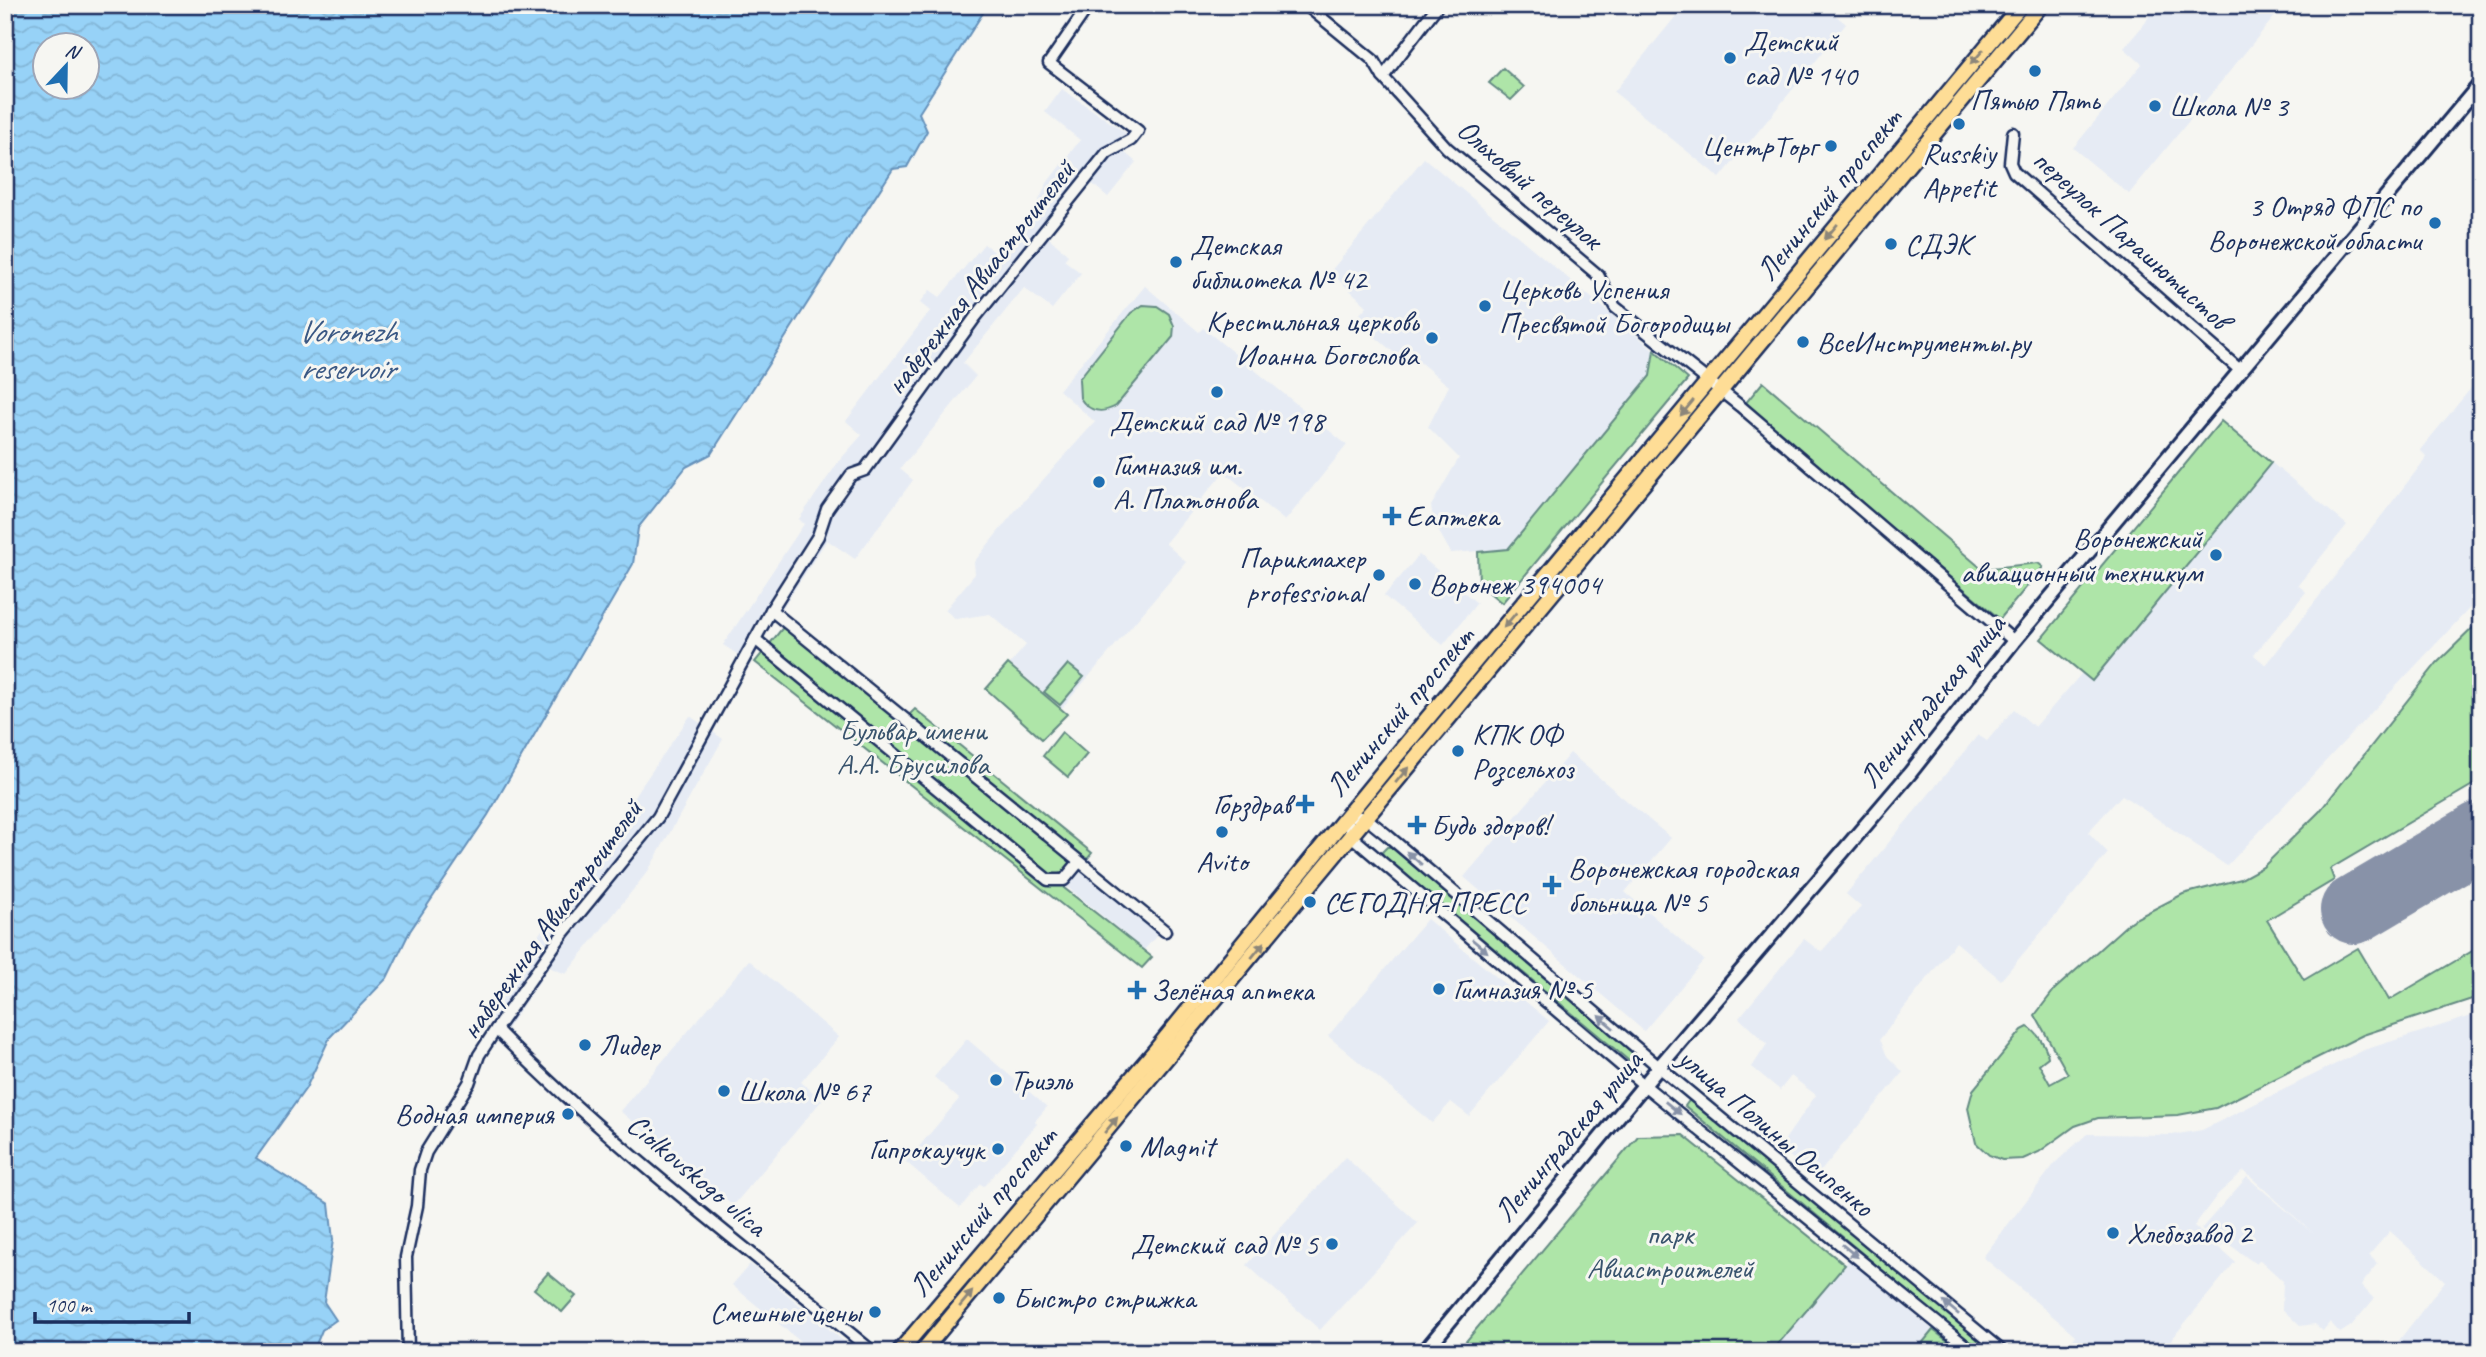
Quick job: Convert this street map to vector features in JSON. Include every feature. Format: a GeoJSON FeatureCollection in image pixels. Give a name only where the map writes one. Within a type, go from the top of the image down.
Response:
{"type":"FeatureCollection","features":[{"type":"Feature","properties":{"kind":"main road","name":"Ленинский проспект"},"geometry":{"type":"LineString","coordinates":[[899,1352],[1155,1051],[1347,815],[2021,5]]}},
{"type":"Feature","properties":{"kind":"main road","name":"Ленинский проспект"},"geometry":{"type":"LineString","coordinates":[[922,1352],[2041,5]]}},
{"type":"Feature","properties":{"kind":"main road","name":"Ленинградская улица"},"geometry":{"type":"LineString","coordinates":[[1424,1352],[1644,1085],[1910,773],[2014,641],[2481,83]]}},
{"type":"Feature","properties":{"kind":"street","name":"набережная Авиастроителей"},"geometry":{"type":"LineString","coordinates":[[408,1352],[406,1257],[422,1160],[469,1083],[479,1055],[564,932],[658,817],[771,610],[818,537],[827,509],[851,475],[864,470],[974,319],[1107,153],[1131,140],[1138,131],[1049,63],[1089,5]]}},
{"type":"Feature","properties":{"kind":"street","name":"Ольховый переулок"},"geometry":{"type":"LineString","coordinates":[[1306,5],[1373,60],[1383,77],[1447,148],[1598,275],[1615,307],[1722,392],[2014,641]]}},
{"type":"Feature","properties":{"kind":"street"},"geometry":{"type":"LineString","coordinates":[[1383,77],[1438,5]]}},
{"type":"Feature","properties":{"kind":"street","name":"переулок Парашютистов"},"geometry":{"type":"LineString","coordinates":[[2013,133],[2010,163],[2014,172],[2241,371]]}},
{"type":"Feature","properties":{"kind":"street"},"geometry":{"type":"LineString","coordinates":[[771,610],[1166,931]]}},
{"type":"Feature","properties":{"kind":"street"},"geometry":{"type":"LineString","coordinates":[[755,639],[1048,880],[1064,880],[1079,862]]}},
{"type":"Feature","properties":{"kind":"street"},"geometry":{"type":"LineString","coordinates":[[1351,836],[1347,815],[1366,818]]}},
{"type":"Feature","properties":{"kind":"street","name":"улица Полины Осипенко"},"geometry":{"type":"LineString","coordinates":[[1366,818],[2003,1352]]}},
{"type":"Feature","properties":{"kind":"street","name":"улица Полины Осипенко"},"geometry":{"type":"LineString","coordinates":[[1351,836],[1644,1085],[1973,1352]]}},
{"type":"Feature","properties":{"kind":"street","name":"Ciolkovskogo ulica"},"geometry":{"type":"LineString","coordinates":[[496,1029],[536,1070],[603,1128],[873,1352]]}},
{"type":"Feature","properties":{"kind":"shaded area","name":"Детский сад № 140"},"geometry":{"type":"Polygon","coordinates":[[[1685,5],[1823,5],[1846,24],[1720,178],[1614,92],[1685,5]]]}},
{"type":"Feature","properties":{"kind":"shaded area","name":"Школа № 3"},"geometry":{"type":"Polygon","coordinates":[[[2153,5],[2284,5],[2129,194],[2073,148],[2142,64],[2124,48],[2146,22],[2153,5]]]}},
{"type":"Feature","properties":{"kind":"shaded area"},"geometry":{"type":"Polygon","coordinates":[[[1062,89],[1126,133],[1117,146],[1136,162],[1108,197],[1090,182],[1046,235],[1068,255],[1064,260],[1081,273],[1052,309],[1024,288],[963,363],[976,376],[900,469],[913,480],[855,559],[827,540],[748,661],[723,645],[804,524],[799,519],[839,461],[862,435],[846,421],[930,311],[920,303],[930,290],[940,297],[984,244],[1001,257],[1027,226],[1047,183],[1080,140],[1045,112],[1062,89]]]}},
{"type":"Feature","properties":{"kind":"shaded area"},"geometry":{"type":"Polygon","coordinates":[[[1424,158],[1654,350],[1650,376],[1508,549],[1451,553],[1434,523],[1431,506],[1459,458],[1428,427],[1449,386],[1416,359],[1405,362],[1360,324],[1364,319],[1360,314],[1367,306],[1330,272],[1424,158]]]}},
{"type":"Feature","properties":{"kind":"shaded area","name":"Гимназия им. А. Платонова"},"geometry":{"type":"Polygon","coordinates":[[[1145,286],[1199,332],[1203,328],[1347,445],[1285,521],[1224,472],[1165,543],[1186,562],[1062,708],[1010,664],[1026,645],[990,614],[956,619],[945,610],[975,574],[974,562],[1015,511],[1095,422],[1059,390],[1145,286]]]}},
{"type":"Feature","properties":{"kind":"shaded area"},"geometry":{"type":"Polygon","coordinates":[[[2481,376],[2481,596],[2227,866],[2122,795],[2088,832],[2108,853],[2001,980],[1956,942],[1880,1039],[1887,1056],[1903,1072],[1816,1177],[1779,1148],[1816,1095],[1791,1076],[1780,1090],[1752,1067],[1767,1044],[1739,1018],[1804,939],[1821,952],[1861,907],[1846,894],[1978,735],[1987,741],[2014,709],[2035,727],[2082,673],[2041,639],[2221,421],[2347,525],[2298,585],[2306,592],[2254,655],[2266,665],[2427,457],[2420,450],[2481,376]]]}},
{"type":"Feature","properties":{"kind":"shaded area"},"geometry":{"type":"Polygon","coordinates":[[[1419,555],[1477,603],[1443,645],[1384,596],[1419,555]]]}},
{"type":"Feature","properties":{"kind":"shaded area"},"geometry":{"type":"Polygon","coordinates":[[[690,716],[723,739],[648,871],[566,974],[549,967],[505,1032],[484,1014],[690,716]]]}},
{"type":"Feature","properties":{"kind":"shaded area","name":"Воронежская городская больница № 5"},"geometry":{"type":"Polygon","coordinates":[[[1570,753],[1671,838],[1625,892],[1704,960],[1644,1031],[1464,877],[1570,753]]]}},
{"type":"Feature","properties":{"kind":"shaded area"},"geometry":{"type":"Polygon","coordinates":[[[1081,869],[1160,932],[1144,950],[1067,887],[1081,869]]]}},
{"type":"Feature","properties":{"kind":"shaded area","name":"Гимназия № 5"},"geometry":{"type":"Polygon","coordinates":[[[1427,919],[1549,1021],[1469,1116],[1451,1102],[1432,1123],[1328,1036],[1427,919]]]}},
{"type":"Feature","properties":{"kind":"shaded area","name":"Школа № 67"},"geometry":{"type":"Polygon","coordinates":[[[749,960],[839,1037],[801,1082],[822,1100],[733,1206],[620,1111],[749,960]]]}},
{"type":"Feature","properties":{"kind":"shaded area"},"geometry":{"type":"Polygon","coordinates":[[[2481,1013],[2481,1352],[2390,1352],[2445,1281],[2390,1231],[2369,1255],[2378,1264],[2361,1285],[2374,1299],[2351,1326],[2340,1333],[2330,1322],[2323,1331],[2315,1324],[2300,1326],[2282,1309],[2283,1281],[2260,1260],[2256,1264],[2226,1242],[2221,1247],[2201,1229],[2247,1177],[2314,1234],[2244,1171],[2218,1194],[2194,1226],[2235,1262],[2161,1352],[2068,1352],[2075,1335],[1983,1257],[2056,1162],[2087,1134],[2172,1135],[2202,1130],[2364,1050],[2481,1013]]]}},
{"type":"Feature","properties":{"kind":"shaded area"},"geometry":{"type":"Polygon","coordinates":[[[967,1039],[1047,1107],[1035,1121],[1037,1124],[984,1186],[980,1184],[960,1208],[906,1162],[959,1099],[934,1077],[967,1039]]]}},
{"type":"Feature","properties":{"kind":"shaded area","name":"Детский сад № 5"},"geometry":{"type":"Polygon","coordinates":[[[1345,1157],[1418,1223],[1320,1330],[1247,1265],[1345,1157]]]}},
{"type":"Feature","properties":{"kind":"shaded area"},"geometry":{"type":"Polygon","coordinates":[[[1849,1260],[1933,1330],[1915,1352],[1787,1352],[1778,1344],[1849,1260]]]}},
{"type":"Feature","properties":{"kind":"shaded area"},"geometry":{"type":"Polygon","coordinates":[[[750,1264],[853,1349],[851,1352],[813,1352],[732,1285],[750,1264]]]}},
{"type":"Feature","properties":{"kind":"green space"},"geometry":{"type":"Polygon","coordinates":[[[1503,68],[1524,87],[1511,100],[1489,83],[1503,68]]]}},
{"type":"Feature","properties":{"kind":"green space"},"geometry":{"type":"Polygon","coordinates":[[[1143,305],[1157,306],[1169,314],[1174,326],[1173,337],[1116,406],[1101,411],[1092,409],[1080,398],[1079,379],[1131,313],[1143,305]]]}},
{"type":"Feature","properties":{"kind":"green space"},"geometry":{"type":"Polygon","coordinates":[[[1654,350],[1688,379],[1502,603],[1479,584],[1478,552],[1508,549],[1650,376],[1654,350]]]}},
{"type":"Feature","properties":{"kind":"green space"},"geometry":{"type":"Polygon","coordinates":[[[1763,382],[1982,569],[2038,563],[2043,567],[2000,619],[1744,405],[1763,382]]]}},
{"type":"Feature","properties":{"kind":"green space"},"geometry":{"type":"Polygon","coordinates":[[[2221,421],[2271,463],[2092,681],[2041,639],[2221,421]]]}},
{"type":"Feature","properties":{"kind":"green space","name":"Бульвар имени А.А. Брусилова"},"geometry":{"type":"Polygon","coordinates":[[[789,620],[907,717],[915,709],[1092,853],[1064,888],[1152,957],[1142,968],[755,662],[789,620]]]}},
{"type":"Feature","properties":{"kind":"green space"},"geometry":{"type":"Polygon","coordinates":[[[2481,620],[2481,780],[2330,869],[2334,880],[2267,920],[2304,980],[2358,948],[2389,1000],[2481,946],[2481,996],[2363,1035],[2216,1108],[2178,1115],[2098,1118],[2075,1126],[2039,1152],[2023,1159],[2002,1160],[1989,1155],[1976,1143],[1968,1108],[1973,1090],[2022,1030],[2028,1027],[2044,1044],[2048,1057],[2039,1064],[2050,1084],[2068,1074],[2035,1015],[2055,989],[2131,921],[2183,894],[2241,879],[2263,867],[2319,812],[2437,663],[2481,620]]]}},
{"type":"Feature","properties":{"kind":"green space"},"geometry":{"type":"Polygon","coordinates":[[[1008,664],[1067,714],[1042,739],[986,689],[1008,664]]]}},
{"type":"Feature","properties":{"kind":"green space"},"geometry":{"type":"Polygon","coordinates":[[[1068,664],[1084,677],[1060,705],[1044,692],[1068,664]]]}},
{"type":"Feature","properties":{"kind":"green space"},"geometry":{"type":"Polygon","coordinates":[[[1062,732],[1087,754],[1068,777],[1043,756],[1062,732]]]}},
{"type":"Feature","properties":{"kind":"green space"},"geometry":{"type":"Polygon","coordinates":[[[1391,847],[1641,1056],[1638,1065],[1634,1065],[1384,857],[1382,852],[1391,847]]]}},
{"type":"Feature","properties":{"kind":"green space"},"geometry":{"type":"Polygon","coordinates":[[[1691,1098],[1997,1352],[1981,1352],[1685,1106],[1691,1098]]]}},
{"type":"Feature","properties":{"kind":"green space","name":"парк Авиастроителей"},"geometry":{"type":"Polygon","coordinates":[[[1683,1135],[1845,1265],[1778,1344],[1787,1352],[1457,1352],[1638,1136],[1683,1135]]]}},
{"type":"Feature","properties":{"kind":"green space"},"geometry":{"type":"Polygon","coordinates":[[[548,1273],[576,1296],[562,1312],[534,1289],[548,1273]]]}},
{"type":"Feature","properties":{"kind":"green space"},"geometry":{"type":"Polygon","coordinates":[[[1933,1330],[1961,1351],[1915,1352],[1933,1330]]]}},
{"type":"Feature","properties":{"kind":"water","name":"Voronezh reservoir"},"geometry":{"type":"Polygon","coordinates":[[[5,5],[988,5],[919,113],[927,131],[907,167],[893,169],[711,454],[686,467],[638,528],[633,564],[488,815],[410,931],[387,978],[330,1037],[306,1088],[256,1158],[329,1204],[333,1240],[324,1302],[336,1320],[322,1330],[313,1352],[5,1352],[5,5]]]}},
{"type":"Feature","properties":{"kind":"runway"},"geometry":{"type":"LineString","coordinates":[[2354,910],[2481,835]]}},
{"type":"Feature","properties":{"kind":"place","name":"Детский сад № 140"},"geometry":{"type":"Point","coordinates":[1730,58]}},
{"type":"Feature","properties":{"kind":"place","name":"Пятью Пять"},"geometry":{"type":"Point","coordinates":[2035,71]}},
{"type":"Feature","properties":{"kind":"place","name":"Школа № 3"},"geometry":{"type":"Point","coordinates":[2155,106]}},
{"type":"Feature","properties":{"kind":"place","name":"Russkiy Appetit"},"geometry":{"type":"Point","coordinates":[1959,124]}},
{"type":"Feature","properties":{"kind":"place","name":"ЦентрТорг"},"geometry":{"type":"Point","coordinates":[1831,146]}},
{"type":"Feature","properties":{"kind":"place","name":"3 Отряд ФПС по Воронежской области"},"geometry":{"type":"Point","coordinates":[2435,223]}},
{"type":"Feature","properties":{"kind":"place","name":"СДЭК"},"geometry":{"type":"Point","coordinates":[1891,244]}},
{"type":"Feature","properties":{"kind":"place","name":"Детская библиотека № 42"},"geometry":{"type":"Point","coordinates":[1176,262]}},
{"type":"Feature","properties":{"kind":"place","name":"Церковь Успения Пресвятой Богородицы"},"geometry":{"type":"Point","coordinates":[1485,306]}},
{"type":"Feature","properties":{"kind":"place","name":"Крестильная церковь Иоанна Богослова"},"geometry":{"type":"Point","coordinates":[1432,338]}},
{"type":"Feature","properties":{"kind":"place","name":"ВсеИнструменты.ру"},"geometry":{"type":"Point","coordinates":[1803,342]}},
{"type":"Feature","properties":{"kind":"place","name":"Детский сад № 198"},"geometry":{"type":"Point","coordinates":[1217,392]}},
{"type":"Feature","properties":{"kind":"place","name":"Гимназия им. А. Платонова"},"geometry":{"type":"Point","coordinates":[1099,482]}},
{"type":"Feature","properties":{"kind":"place","name":"Еаптека"},"geometry":{"type":"Point","coordinates":[1392,516]}},
{"type":"Feature","properties":{"kind":"place","name":"Воронежский авиационный техникум"},"geometry":{"type":"Point","coordinates":[2216,555]}},
{"type":"Feature","properties":{"kind":"place","name":"Парикмахер professional"},"geometry":{"type":"Point","coordinates":[1379,575]}},
{"type":"Feature","properties":{"kind":"place","name":"Воронеж 394004"},"geometry":{"type":"Point","coordinates":[1415,584]}},
{"type":"Feature","properties":{"kind":"place","name":"КПК ОФ Розсельхоз"},"geometry":{"type":"Point","coordinates":[1458,751]}},
{"type":"Feature","properties":{"kind":"place","name":"Горздрав"},"geometry":{"type":"Point","coordinates":[1305,804]}},
{"type":"Feature","properties":{"kind":"place","name":"Будь здоров!"},"geometry":{"type":"Point","coordinates":[1417,825]}},
{"type":"Feature","properties":{"kind":"place","name":"Avito"},"geometry":{"type":"Point","coordinates":[1222,832]}},
{"type":"Feature","properties":{"kind":"place","name":"Воронежская городская больница № 5"},"geometry":{"type":"Point","coordinates":[1552,885]}},
{"type":"Feature","properties":{"kind":"place","name":"СЕГОДНЯ-ПРЕСС"},"geometry":{"type":"Point","coordinates":[1310,902]}},
{"type":"Feature","properties":{"kind":"place","name":"Гимназия № 5"},"geometry":{"type":"Point","coordinates":[1439,989]}},
{"type":"Feature","properties":{"kind":"place","name":"Зелёная аптека"},"geometry":{"type":"Point","coordinates":[1137,990]}},
{"type":"Feature","properties":{"kind":"place","name":"Лидер"},"geometry":{"type":"Point","coordinates":[585,1045]}},
{"type":"Feature","properties":{"kind":"place","name":"Триэль"},"geometry":{"type":"Point","coordinates":[996,1080]}},
{"type":"Feature","properties":{"kind":"place","name":"Школа № 67"},"geometry":{"type":"Point","coordinates":[724,1091]}},
{"type":"Feature","properties":{"kind":"place","name":"Водная империя"},"geometry":{"type":"Point","coordinates":[568,1114]}},
{"type":"Feature","properties":{"kind":"place","name":"Magnit"},"geometry":{"type":"Point","coordinates":[1126,1146]}},
{"type":"Feature","properties":{"kind":"place","name":"Гипрокаучук"},"geometry":{"type":"Point","coordinates":[998,1149]}},
{"type":"Feature","properties":{"kind":"place","name":"Хлебозавод 2"},"geometry":{"type":"Point","coordinates":[2113,1233]}},
{"type":"Feature","properties":{"kind":"place","name":"Детский сад № 5"},"geometry":{"type":"Point","coordinates":[1332,1244]}},
{"type":"Feature","properties":{"kind":"place","name":"Быстро стрижка"},"geometry":{"type":"Point","coordinates":[999,1298]}},
{"type":"Feature","properties":{"kind":"place","name":"Смешные цены"},"geometry":{"type":"Point","coordinates":[875,1312]}}]}
